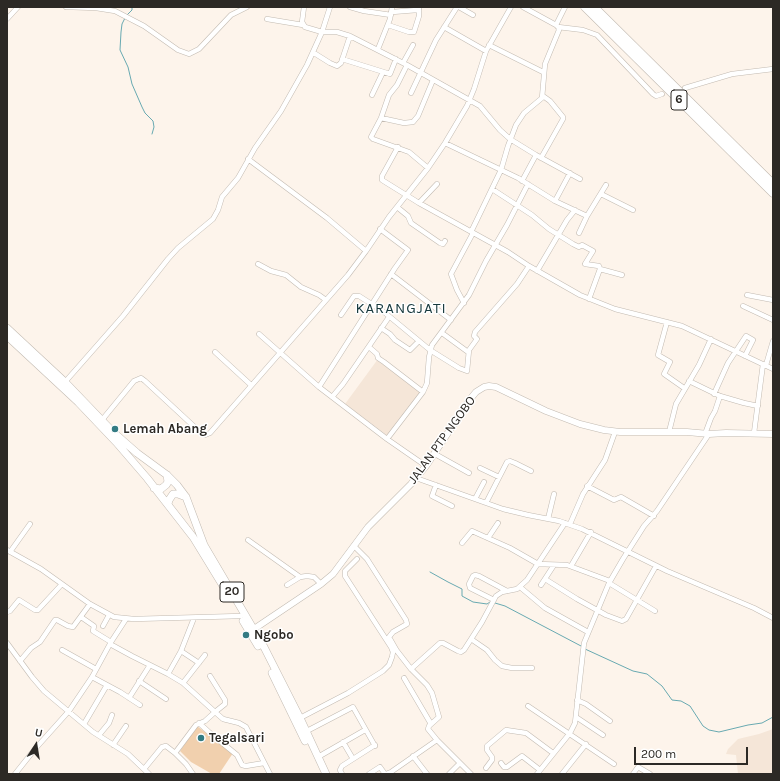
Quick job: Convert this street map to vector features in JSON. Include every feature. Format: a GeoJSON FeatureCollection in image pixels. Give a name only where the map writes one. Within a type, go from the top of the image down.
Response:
{"type":"FeatureCollection","features":[{"type":"Feature","properties":{"kind":"highway","name":"6"},"geometry":{"type":"LineString","coordinates":[[586,7],[773,193]]}},
{"type":"Feature","properties":{"kind":"highway","name":"6"},"geometry":{"type":"LineString","coordinates":[[594,7],[773,184]]}},
{"type":"Feature","properties":{"kind":"highway","name":"20"},"geometry":{"type":"LineString","coordinates":[[7,328],[65,382],[113,432],[137,453],[167,475],[186,497],[204,544],[254,629],[300,718],[304,733],[321,774]]}},
{"type":"Feature","properties":{"kind":"highway","name":"20"},"geometry":{"type":"LineString","coordinates":[[7,336],[82,406],[116,442],[168,504],[193,537],[241,616],[326,774]]}},
{"type":"Feature","properties":{"kind":"highway"},"geometry":{"type":"LineString","coordinates":[[154,488],[161,489],[166,485],[168,482],[167,475]]}},
{"type":"Feature","properties":{"kind":"highway"},"geometry":{"type":"LineString","coordinates":[[168,504],[173,494],[186,497]]}},
{"type":"Feature","properties":{"kind":"main road","name":"JALAN PTP NGOBO"},"geometry":{"type":"LineString","coordinates":[[254,629],[321,584],[333,574],[372,522],[426,466],[471,398],[479,390],[486,386],[496,387],[546,411],[575,422],[616,432],[773,434]]}},
{"type":"Feature","properties":{"kind":"street"},"geometry":{"type":"LineString","coordinates":[[7,19],[18,7]]}},
{"type":"Feature","properties":{"kind":"street"},"geometry":{"type":"LineString","coordinates":[[66,7],[96,8],[115,11],[144,26],[178,50],[189,54],[199,49],[231,15],[247,7]]}},
{"type":"Feature","properties":{"kind":"street"},"geometry":{"type":"LineString","coordinates":[[303,25],[302,20],[304,7]]}},
{"type":"Feature","properties":{"kind":"street"},"geometry":{"type":"LineString","coordinates":[[65,382],[123,316],[168,259],[178,248],[213,219],[218,210],[222,197],[235,183],[248,159],[280,111],[314,53],[330,7]]}},
{"type":"Feature","properties":{"kind":"street"},"geometry":{"type":"LineString","coordinates":[[350,7],[364,11],[391,11],[419,8],[419,16],[414,32],[409,32],[388,25]]}},
{"type":"Feature","properties":{"kind":"street"},"geometry":{"type":"LineString","coordinates":[[411,93],[436,40],[458,7],[473,15]]}},
{"type":"Feature","properties":{"kind":"street"},"geometry":{"type":"LineString","coordinates":[[102,420],[134,381],[141,378],[200,432],[207,435],[326,300],[366,251],[380,229],[428,168],[445,143],[470,100],[486,51],[511,7]]}},
{"type":"Feature","properties":{"kind":"street"},"geometry":{"type":"LineString","coordinates":[[523,7],[557,26],[587,31],[597,35],[653,94],[656,96],[662,94]]}},
{"type":"Feature","properties":{"kind":"street"},"geometry":{"type":"LineString","coordinates":[[464,303],[451,274],[501,170],[510,139],[516,125],[524,113],[543,96],[543,72],[559,30],[557,26],[565,7]]}},
{"type":"Feature","properties":{"kind":"street"},"geometry":{"type":"LineString","coordinates":[[378,49],[388,25],[391,11]]}},
{"type":"Feature","properties":{"kind":"street"},"geometry":{"type":"LineString","coordinates":[[267,20],[303,25],[322,32],[337,32],[350,36],[378,49],[470,100],[485,111],[500,130],[510,139],[580,179]]}},
{"type":"Feature","properties":{"kind":"street"},"geometry":{"type":"LineString","coordinates":[[444,27],[486,51]]}},
{"type":"Feature","properties":{"kind":"street"},"geometry":{"type":"LineString","coordinates":[[314,53],[335,65],[340,64],[350,36]]}},
{"type":"Feature","properties":{"kind":"street"},"geometry":{"type":"LineString","coordinates":[[413,45],[398,84],[389,95],[381,118],[371,138],[409,152],[428,168]]}},
{"type":"Feature","properties":{"kind":"street"},"geometry":{"type":"LineString","coordinates":[[489,45],[543,72]]}},
{"type":"Feature","properties":{"kind":"street"},"geometry":{"type":"LineString","coordinates":[[342,59],[391,74],[396,59]]}},
{"type":"Feature","properties":{"kind":"street"},"geometry":{"type":"LineString","coordinates":[[685,88],[732,74],[773,69]]}},
{"type":"Feature","properties":{"kind":"street"},"geometry":{"type":"LineString","coordinates":[[372,95],[382,72]]}},
{"type":"Feature","properties":{"kind":"street"},"geometry":{"type":"LineString","coordinates":[[381,118],[404,123],[413,122],[418,116],[433,80]]}},
{"type":"Feature","properties":{"kind":"street"},"geometry":{"type":"LineString","coordinates":[[541,158],[563,119],[550,101],[543,96]]}},
{"type":"Feature","properties":{"kind":"street"},"geometry":{"type":"LineString","coordinates":[[445,143],[501,170],[528,184],[555,201],[587,216]]}},
{"type":"Feature","properties":{"kind":"street"},"geometry":{"type":"LineString","coordinates":[[398,148],[382,178],[383,181],[406,196],[588,299],[615,309],[691,329],[773,369]]}},
{"type":"Feature","properties":{"kind":"street"},"geometry":{"type":"LineString","coordinates":[[522,181],[536,155]]}},
{"type":"Feature","properties":{"kind":"street"},"geometry":{"type":"LineString","coordinates":[[248,159],[327,218],[366,251]]}},
{"type":"Feature","properties":{"kind":"street"},"geometry":{"type":"LineString","coordinates":[[555,201],[570,174]]}},
{"type":"Feature","properties":{"kind":"street"},"geometry":{"type":"LineString","coordinates":[[419,203],[437,184]]}},
{"type":"Feature","properties":{"kind":"street"},"geometry":{"type":"LineString","coordinates":[[387,439],[423,392],[427,383],[430,350],[432,345],[469,296],[528,184]]}},
{"type":"Feature","properties":{"kind":"street"},"geometry":{"type":"LineString","coordinates":[[579,233],[587,216],[606,185]]}},
{"type":"Feature","properties":{"kind":"street"},"geometry":{"type":"LineString","coordinates":[[492,189],[532,215],[559,235],[577,246],[582,245],[592,251],[585,264],[598,266],[600,269],[622,275]]}},
{"type":"Feature","properties":{"kind":"street"},"geometry":{"type":"LineString","coordinates":[[601,194],[633,210]]}},
{"type":"Feature","properties":{"kind":"street"},"geometry":{"type":"LineString","coordinates":[[397,207],[408,216],[411,223],[440,243],[443,244],[445,241]]}},
{"type":"Feature","properties":{"kind":"street"},"geometry":{"type":"LineString","coordinates":[[537,271],[567,220],[575,210]]}},
{"type":"Feature","properties":{"kind":"street"},"geometry":{"type":"LineString","coordinates":[[319,387],[408,250],[380,229]]}},
{"type":"Feature","properties":{"kind":"street"},"geometry":{"type":"LineString","coordinates":[[258,264],[271,271],[286,275],[301,287],[319,295],[326,300]]}},
{"type":"Feature","properties":{"kind":"street"},"geometry":{"type":"LineString","coordinates":[[341,315],[354,296],[361,298],[389,316],[430,350],[459,368],[467,371],[468,352],[477,339],[474,336],[475,332],[517,284],[529,266]]}},
{"type":"Feature","properties":{"kind":"street"},"geometry":{"type":"LineString","coordinates":[[588,299],[600,269]]}},
{"type":"Feature","properties":{"kind":"street"},"geometry":{"type":"LineString","coordinates":[[391,274],[452,320]]}},
{"type":"Feature","properties":{"kind":"street"},"geometry":{"type":"LineString","coordinates":[[457,290],[469,296]]}},
{"type":"Feature","properties":{"kind":"street"},"geometry":{"type":"LineString","coordinates":[[747,295],[773,300]]}},
{"type":"Feature","properties":{"kind":"street"},"geometry":{"type":"LineString","coordinates":[[743,306],[773,320]]}},
{"type":"Feature","properties":{"kind":"street"},"geometry":{"type":"LineString","coordinates":[[332,397],[369,347],[389,316]]}},
{"type":"Feature","properties":{"kind":"street"},"geometry":{"type":"LineString","coordinates":[[667,322],[658,355],[670,362],[664,374],[684,388]]}},
{"type":"Feature","properties":{"kind":"street"},"geometry":{"type":"LineString","coordinates":[[381,328],[410,350],[419,341]]}},
{"type":"Feature","properties":{"kind":"street"},"geometry":{"type":"LineString","coordinates":[[442,332],[468,352]]}},
{"type":"Feature","properties":{"kind":"street"},"geometry":{"type":"LineString","coordinates":[[259,334],[319,387],[387,439],[426,466]]}},
{"type":"Feature","properties":{"kind":"street"},"geometry":{"type":"LineString","coordinates":[[714,394],[735,351],[746,336],[753,340],[745,356]]}},
{"type":"Feature","properties":{"kind":"street"},"geometry":{"type":"LineString","coordinates":[[669,432],[676,404],[684,388],[699,365],[711,339]]}},
{"type":"Feature","properties":{"kind":"street"},"geometry":{"type":"LineString","coordinates":[[754,434],[764,365],[773,341]]}},
{"type":"Feature","properties":{"kind":"street"},"geometry":{"type":"LineString","coordinates":[[369,347],[377,354],[378,358],[423,392]]}},
{"type":"Feature","properties":{"kind":"street"},"geometry":{"type":"LineString","coordinates":[[215,352],[251,386]]}},
{"type":"Feature","properties":{"kind":"street"},"geometry":{"type":"LineString","coordinates":[[689,381],[714,394],[758,406]]}},
{"type":"Feature","properties":{"kind":"street"},"geometry":{"type":"LineString","coordinates":[[500,763],[506,767],[522,756],[538,772],[570,733],[576,717],[583,646],[609,582],[644,526],[654,516],[707,434],[709,421],[720,396]]}},
{"type":"Feature","properties":{"kind":"street"},"geometry":{"type":"LineString","coordinates":[[411,668],[440,643],[461,652],[464,650],[491,606],[493,600],[500,593],[520,587],[530,577],[568,523],[587,486],[601,466],[616,432]]}},
{"type":"Feature","properties":{"kind":"street"},"geometry":{"type":"LineString","coordinates":[[435,454],[469,473]]}},
{"type":"Feature","properties":{"kind":"street"},"geometry":{"type":"LineString","coordinates":[[486,503],[506,464],[510,461],[531,471]]}},
{"type":"Feature","properties":{"kind":"street"},"geometry":{"type":"LineString","coordinates":[[480,468],[499,477]]}},
{"type":"Feature","properties":{"kind":"street"},"geometry":{"type":"LineString","coordinates":[[416,478],[486,503],[517,512],[568,523],[590,532],[656,566],[771,617],[773,611]]}},
{"type":"Feature","properties":{"kind":"street"},"geometry":{"type":"LineString","coordinates":[[474,499],[484,482]]}},
{"type":"Feature","properties":{"kind":"street"},"geometry":{"type":"LineString","coordinates":[[436,485],[432,496],[452,506]]}},
{"type":"Feature","properties":{"kind":"street"},"geometry":{"type":"LineString","coordinates":[[587,486],[614,500],[621,497],[654,516]]}},
{"type":"Feature","properties":{"kind":"street"},"geometry":{"type":"LineString","coordinates":[[548,519],[554,494]]}},
{"type":"Feature","properties":{"kind":"street"},"geometry":{"type":"LineString","coordinates":[[488,538],[498,523]]}},
{"type":"Feature","properties":{"kind":"street"},"geometry":{"type":"LineString","coordinates":[[30,524],[9,551],[41,569],[90,604],[109,615],[126,619],[241,616]]}},
{"type":"Feature","properties":{"kind":"street"},"geometry":{"type":"LineString","coordinates":[[462,543],[472,531],[510,548],[538,564],[571,566],[609,582],[655,611]]}},
{"type":"Feature","properties":{"kind":"street"},"geometry":{"type":"LineString","coordinates":[[571,566],[590,532]]}},
{"type":"Feature","properties":{"kind":"street"},"geometry":{"type":"LineString","coordinates":[[248,540],[300,577]]}},
{"type":"Feature","properties":{"kind":"street"},"geometry":{"type":"LineString","coordinates":[[354,546],[367,558],[406,620],[407,624],[393,632],[389,637],[397,651],[427,685],[432,693],[439,717],[428,729],[471,774]]}},
{"type":"Feature","properties":{"kind":"street"},"geometry":{"type":"LineString","coordinates":[[300,718],[348,693],[383,671],[389,665],[392,657],[393,652],[391,647],[346,576],[345,571],[357,559]]}},
{"type":"Feature","properties":{"kind":"street"},"geometry":{"type":"LineString","coordinates":[[541,585],[554,565]]}},
{"type":"Feature","properties":{"kind":"street"},"geometry":{"type":"LineString","coordinates":[[545,579],[598,611],[618,620],[624,621],[656,566]]}},
{"type":"Feature","properties":{"kind":"street"},"geometry":{"type":"LineString","coordinates":[[287,585],[300,577],[307,576],[314,576],[321,584]]}},
{"type":"Feature","properties":{"kind":"street"},"geometry":{"type":"LineString","coordinates":[[493,600],[469,587],[469,584],[474,576],[479,576],[506,591]]}},
{"type":"Feature","properties":{"kind":"street"},"geometry":{"type":"LineString","coordinates":[[7,612],[10,611],[20,600],[38,610],[62,584]]}},
{"type":"Feature","properties":{"kind":"street"},"geometry":{"type":"LineString","coordinates":[[520,587],[545,608],[588,632]]}},
{"type":"Feature","properties":{"kind":"street"},"geometry":{"type":"LineString","coordinates":[[20,661],[31,648],[40,642],[55,620],[73,627],[90,604]]}},
{"type":"Feature","properties":{"kind":"street"},"geometry":{"type":"LineString","coordinates":[[103,626],[109,615]]}},
{"type":"Feature","properties":{"kind":"street"},"geometry":{"type":"LineString","coordinates":[[81,617],[94,626],[93,631],[111,643],[183,683],[223,719],[239,723],[246,727],[270,774]]}},
{"type":"Feature","properties":{"kind":"street"},"geometry":{"type":"LineString","coordinates":[[168,674],[181,651],[194,618]]}},
{"type":"Feature","properties":{"kind":"street"},"geometry":{"type":"LineString","coordinates":[[15,774],[69,711],[92,677],[126,619]]}},
{"type":"Feature","properties":{"kind":"street"},"geometry":{"type":"LineString","coordinates":[[471,640],[487,650],[494,660],[502,666],[512,668],[532,668]]}},
{"type":"Feature","properties":{"kind":"street"},"geometry":{"type":"LineString","coordinates":[[7,643],[44,691],[84,724],[128,754],[149,774]]}},
{"type":"Feature","properties":{"kind":"street"},"geometry":{"type":"LineString","coordinates":[[62,650],[96,669]]}},
{"type":"Feature","properties":{"kind":"street"},"geometry":{"type":"LineString","coordinates":[[181,651],[199,663]]}},
{"type":"Feature","properties":{"kind":"street"},"geometry":{"type":"LineString","coordinates":[[183,683],[205,655]]}},
{"type":"Feature","properties":{"kind":"street"},"geometry":{"type":"LineString","coordinates":[[129,698],[150,665]]}},
{"type":"Feature","properties":{"kind":"street"},"geometry":{"type":"LineString","coordinates":[[175,753],[192,729],[226,702],[210,676]]}},
{"type":"Feature","properties":{"kind":"street"},"geometry":{"type":"LineString","coordinates":[[92,677],[107,684],[140,706]]}},
{"type":"Feature","properties":{"kind":"street"},"geometry":{"type":"LineString","coordinates":[[404,678],[431,724]]}},
{"type":"Feature","properties":{"kind":"street"},"geometry":{"type":"LineString","coordinates":[[139,681],[166,699]]}},
{"type":"Feature","properties":{"kind":"street"},"geometry":{"type":"LineString","coordinates":[[84,724],[107,684]]}},
{"type":"Feature","properties":{"kind":"street"},"geometry":{"type":"LineString","coordinates":[[577,700],[586,704],[610,721]]}},
{"type":"Feature","properties":{"kind":"street"},"geometry":{"type":"LineString","coordinates":[[304,733],[353,706],[365,730],[375,745],[341,767],[342,774]]}},
{"type":"Feature","properties":{"kind":"street"},"geometry":{"type":"LineString","coordinates":[[528,706],[614,764]]}},
{"type":"Feature","properties":{"kind":"street"},"geometry":{"type":"LineString","coordinates":[[99,735],[109,723],[112,715]]}},
{"type":"Feature","properties":{"kind":"street"},"geometry":{"type":"LineString","coordinates":[[576,717],[603,735]]}},
{"type":"Feature","properties":{"kind":"street"},"geometry":{"type":"LineString","coordinates":[[199,723],[237,755],[242,765],[246,766],[264,763]]}},
{"type":"Feature","properties":{"kind":"street"},"geometry":{"type":"LineString","coordinates":[[113,745],[126,726]]}},
{"type":"Feature","properties":{"kind":"street"},"geometry":{"type":"LineString","coordinates":[[318,757],[365,730]]}},
{"type":"Feature","properties":{"kind":"street"},"geometry":{"type":"LineString","coordinates":[[486,768],[492,760],[492,757],[487,750],[487,746],[506,730],[526,733],[553,753]]}},
{"type":"Feature","properties":{"kind":"street"},"geometry":{"type":"LineString","coordinates":[[369,774],[380,767],[386,774],[391,772],[437,740]]}},
{"type":"Feature","properties":{"kind":"street"},"geometry":{"type":"LineString","coordinates":[[343,742],[352,759]]}},
{"type":"Feature","properties":{"kind":"street"},"geometry":{"type":"LineString","coordinates":[[562,774],[586,744]]}},
{"type":"Feature","properties":{"kind":"street"},"geometry":{"type":"LineString","coordinates":[[144,769],[162,747],[166,746],[186,764],[193,774]]}},
{"type":"Feature","properties":{"kind":"street"},"geometry":{"type":"LineString","coordinates":[[413,756],[428,774]]}},
{"type":"Feature","properties":{"kind":"street"},"geometry":{"type":"LineString","coordinates":[[449,774],[460,763]]}},
{"type":"Feature","properties":{"kind":"street"},"geometry":{"type":"LineString","coordinates":[[632,774],[637,768],[650,774]]}},
{"type":"Feature","properties":{"kind":"shaded area"},"geometry":{"type":"Polygon","coordinates":[[[378,359],[422,391],[388,436],[345,404],[378,359]]]}},
{"type":"Feature","properties":{"kind":"shaded area","name":"Tegalsari"},"geometry":{"type":"Polygon","coordinates":[[[197,726],[233,753],[219,774],[212,774],[191,762],[180,751],[197,726]]]}},
{"type":"Feature","properties":{"kind":"shaded area"},"geometry":{"type":"Polygon","coordinates":[[[773,729],[773,774],[738,774],[736,755],[726,754],[728,749],[738,739],[773,729]]]}},
{"type":"Feature","properties":{"kind":"waterway"},"geometry":{"type":"LineString","coordinates":[[127,15],[132,10],[132,7]]}},
{"type":"Feature","properties":{"kind":"waterway"},"geometry":{"type":"LineString","coordinates":[[125,18],[122,24],[120,50],[128,67],[132,84],[142,107],[145,113],[153,121],[154,127],[152,134]]}},
{"type":"Feature","properties":{"kind":"waterway"},"geometry":{"type":"LineString","coordinates":[[430,572],[462,589],[462,596],[473,602],[487,604],[491,602]]}},
{"type":"Feature","properties":{"kind":"waterway"},"geometry":{"type":"LineString","coordinates":[[495,603],[505,606],[581,646]]}},
{"type":"Feature","properties":{"kind":"waterway"},"geometry":{"type":"LineString","coordinates":[[585,649],[633,671],[647,674],[662,686],[672,700],[681,701],[690,706],[703,726],[709,730],[719,732],[762,723],[773,717]]}},
{"type":"Feature","properties":{"kind":"place","name":"Lemah Abang"},"geometry":{"type":"Point","coordinates":[115,429]}},
{"type":"Feature","properties":{"kind":"place","name":"Ngobo"},"geometry":{"type":"Point","coordinates":[246,635]}},
{"type":"Feature","properties":{"kind":"place","name":"Tegalsari"},"geometry":{"type":"Point","coordinates":[201,738]}},
{"type":"Feature","properties":{"kind":"district","name":"KARANGJATI"},"geometry":{"type":"Point","coordinates":[401,309]}}]}
